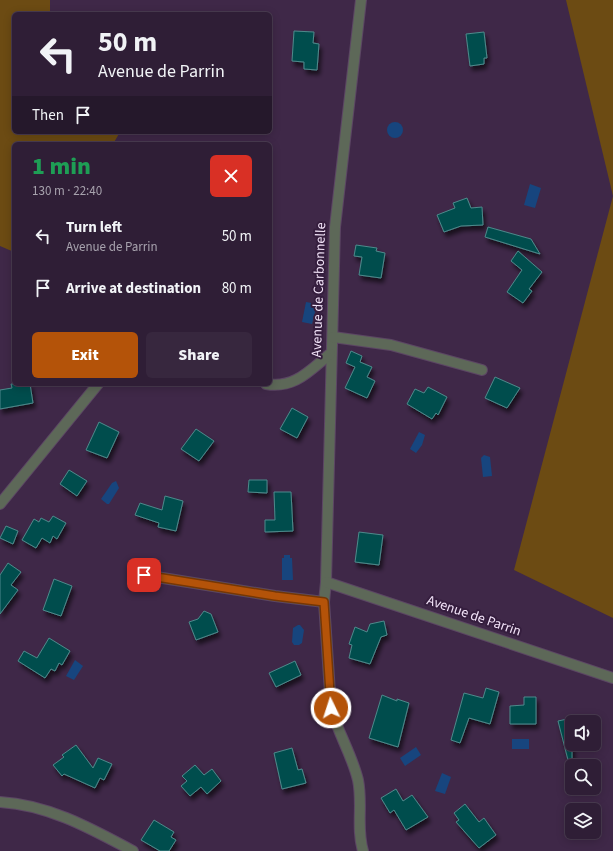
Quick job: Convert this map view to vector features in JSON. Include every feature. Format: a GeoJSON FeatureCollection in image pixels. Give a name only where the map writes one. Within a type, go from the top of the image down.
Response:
{"type":"FeatureCollection","features":[{"type":"Feature","properties":{"kind":"street","name":"Avenue de Carbonnelle"},"geometry":{"type":"LineString","coordinates":[[361,0],[335,227],[333,337],[330,354],[326,582],[324,602],[331,708],[335,722],[358,779],[360,792],[359,834],[362,851]]}},
{"type":"Feature","properties":{"kind":"street"},"geometry":{"type":"LineString","coordinates":[[333,337],[391,345],[482,370]]}},
{"type":"Feature","properties":{"kind":"street"},"geometry":{"type":"LineString","coordinates":[[272,385],[279,386],[292,382],[330,354]]}},
{"type":"Feature","properties":{"kind":"street"},"geometry":{"type":"LineString","coordinates":[[0,504],[96,386]]}},
{"type":"Feature","properties":{"kind":"street"},"geometry":{"type":"LineString","coordinates":[[144,575],[275,596],[324,602]]}},
{"type":"Feature","properties":{"kind":"street","name":"Avenue de Parrin"},"geometry":{"type":"LineString","coordinates":[[326,582],[613,678]]}},
{"type":"Feature","properties":{"kind":"street"},"geometry":{"type":"LineString","coordinates":[[0,802],[50,811],[75,820],[133,851]]}},
{"type":"Feature","properties":{"kind":"shaded area"},"geometry":{"type":"Polygon","coordinates":[[[0,0],[50,0],[50,12],[12,12],[12,134],[119,134],[114,142],[12,142],[12,251],[0,246],[0,0]]]}},
{"type":"Feature","properties":{"kind":"shaded area"},"geometry":{"type":"Polygon","coordinates":[[[566,0],[613,0],[613,196],[566,0]]]}},
{"type":"Feature","properties":{"kind":"shaded area"},"geometry":{"type":"Polygon","coordinates":[[[613,196],[613,618],[514,570],[613,196]]]}},
{"type":"Feature","properties":{"kind":"water"},"geometry":{"type":"Polygon","coordinates":[[[395,122],[401,124],[403,130],[401,136],[395,138],[389,136],[387,130],[389,124],[395,122]]]}},
{"type":"Feature","properties":{"kind":"water"},"geometry":{"type":"Polygon","coordinates":[[[530,184],[541,188],[535,208],[524,205],[530,184]]]}},
{"type":"Feature","properties":{"kind":"water"},"geometry":{"type":"Polygon","coordinates":[[[306,302],[317,304],[312,324],[302,322],[306,302]]]}},
{"type":"Feature","properties":{"kind":"water"},"geometry":{"type":"Polygon","coordinates":[[[419,432],[425,435],[422,445],[416,453],[410,449],[419,432]]]}},
{"type":"Feature","properties":{"kind":"water"},"geometry":{"type":"Polygon","coordinates":[[[484,455],[490,457],[492,476],[483,477],[481,458],[484,455]]]}},
{"type":"Feature","properties":{"kind":"water"},"geometry":{"type":"Polygon","coordinates":[[[116,481],[119,488],[109,504],[107,504],[101,499],[112,483],[116,481]]]}},
{"type":"Feature","properties":{"kind":"water"},"geometry":{"type":"Polygon","coordinates":[[[284,555],[290,555],[290,558],[292,558],[293,580],[282,580],[282,558],[284,558],[284,555]]]}},
{"type":"Feature","properties":{"kind":"water"},"geometry":{"type":"Polygon","coordinates":[[[300,625],[304,630],[302,643],[299,645],[294,645],[292,642],[293,628],[300,625]]]}},
{"type":"Feature","properties":{"kind":"water"},"geometry":{"type":"Polygon","coordinates":[[[75,660],[83,666],[74,680],[66,676],[75,660]]]}},
{"type":"Feature","properties":{"kind":"water"},"geometry":{"type":"Polygon","coordinates":[[[512,739],[529,739],[529,749],[512,749],[512,739]]]}},
{"type":"Feature","properties":{"kind":"water"},"geometry":{"type":"Polygon","coordinates":[[[416,747],[421,755],[405,766],[400,758],[416,747]]]}},
{"type":"Feature","properties":{"kind":"water"},"geometry":{"type":"Polygon","coordinates":[[[442,773],[451,777],[445,794],[435,791],[442,773]]]}},
{"type":"Feature","properties":{"kind":"building"},"geometry":{"type":"Polygon","coordinates":[[[294,31],[314,32],[313,43],[319,44],[317,70],[304,69],[304,62],[292,61],[294,31]]]}},
{"type":"Feature","properties":{"kind":"building"},"geometry":{"type":"Polygon","coordinates":[[[484,32],[487,58],[484,58],[484,64],[470,66],[466,34],[484,32]]]}},
{"type":"Feature","properties":{"kind":"building"},"geometry":{"type":"Polygon","coordinates":[[[467,198],[471,208],[482,207],[483,225],[461,226],[444,232],[437,215],[455,208],[453,203],[467,198]]]}},
{"type":"Feature","properties":{"kind":"building"},"geometry":{"type":"Polygon","coordinates":[[[488,227],[531,239],[540,254],[485,237],[488,227]]]}},
{"type":"Feature","properties":{"kind":"building"},"geometry":{"type":"Polygon","coordinates":[[[356,245],[377,248],[376,251],[385,253],[381,278],[359,275],[362,257],[354,256],[356,245]]]}},
{"type":"Feature","properties":{"kind":"building"},"geometry":{"type":"Polygon","coordinates":[[[518,251],[542,272],[529,289],[532,291],[523,303],[507,292],[522,270],[511,261],[518,251]]]}},
{"type":"Feature","properties":{"kind":"building"},"geometry":{"type":"Polygon","coordinates":[[[351,351],[362,356],[360,362],[372,367],[367,377],[375,381],[367,398],[345,388],[355,367],[346,363],[351,351]]]}},
{"type":"Feature","properties":{"kind":"building"},"geometry":{"type":"Polygon","coordinates":[[[495,377],[520,388],[507,408],[485,398],[495,377]]]}},
{"type":"Feature","properties":{"kind":"building"},"geometry":{"type":"Polygon","coordinates":[[[11,384],[12,386],[30,386],[33,403],[0,409],[0,390],[12,388],[11,384]]]}},
{"type":"Feature","properties":{"kind":"building"},"geometry":{"type":"Polygon","coordinates":[[[428,387],[447,397],[438,415],[436,413],[432,419],[407,404],[415,389],[424,393],[428,387]]]}},
{"type":"Feature","properties":{"kind":"building"},"geometry":{"type":"Polygon","coordinates":[[[292,408],[308,417],[297,438],[280,429],[292,408]]]}},
{"type":"Feature","properties":{"kind":"building"},"geometry":{"type":"Polygon","coordinates":[[[99,422],[119,432],[107,458],[86,450],[99,422]]]}},
{"type":"Feature","properties":{"kind":"building"},"geometry":{"type":"Polygon","coordinates":[[[196,429],[214,441],[199,461],[181,449],[196,429]]]}},
{"type":"Feature","properties":{"kind":"building"},"geometry":{"type":"Polygon","coordinates":[[[69,470],[87,481],[77,496],[60,484],[69,470]]]}},
{"type":"Feature","properties":{"kind":"building"},"geometry":{"type":"Polygon","coordinates":[[[249,480],[267,480],[267,493],[248,492],[249,480]]]}},
{"type":"Feature","properties":{"kind":"building"},"geometry":{"type":"Polygon","coordinates":[[[274,492],[291,492],[293,531],[265,532],[265,520],[275,520],[274,492]]]}},
{"type":"Feature","properties":{"kind":"building"},"geometry":{"type":"Polygon","coordinates":[[[165,496],[183,501],[176,531],[158,527],[159,523],[135,515],[140,503],[162,510],[165,496]]]}},
{"type":"Feature","properties":{"kind":"building"},"geometry":{"type":"Polygon","coordinates":[[[53,516],[66,523],[57,539],[53,536],[50,543],[42,538],[36,548],[22,540],[34,519],[39,522],[41,518],[49,522],[53,516]]]}},
{"type":"Feature","properties":{"kind":"building"},"geometry":{"type":"Polygon","coordinates":[[[6,526],[18,531],[13,544],[0,538],[6,526]]]}},
{"type":"Feature","properties":{"kind":"building"},"geometry":{"type":"Polygon","coordinates":[[[359,532],[383,535],[379,565],[355,562],[359,532]]]}},
{"type":"Feature","properties":{"kind":"building"},"geometry":{"type":"Polygon","coordinates":[[[8,563],[21,572],[11,585],[18,590],[0,614],[0,575],[8,563]]]}},
{"type":"Feature","properties":{"kind":"building"},"geometry":{"type":"Polygon","coordinates":[[[54,579],[72,586],[61,616],[43,610],[54,579]]]}},
{"type":"Feature","properties":{"kind":"building"},"geometry":{"type":"Polygon","coordinates":[[[204,611],[211,614],[218,632],[196,640],[189,622],[198,619],[204,611]]]}},
{"type":"Feature","properties":{"kind":"building"},"geometry":{"type":"Polygon","coordinates":[[[384,621],[387,635],[381,637],[370,664],[349,658],[352,645],[349,644],[355,627],[367,632],[370,624],[384,621]]]}},
{"type":"Feature","properties":{"kind":"building"},"geometry":{"type":"Polygon","coordinates":[[[49,638],[70,651],[62,665],[59,663],[55,671],[51,669],[45,678],[18,661],[24,651],[37,658],[49,638]]]}},
{"type":"Feature","properties":{"kind":"building"},"geometry":{"type":"Polygon","coordinates":[[[295,661],[301,675],[276,687],[269,673],[295,661]]]}},
{"type":"Feature","properties":{"kind":"building"},"geometry":{"type":"Polygon","coordinates":[[[486,688],[499,692],[490,724],[469,718],[460,743],[451,740],[464,693],[483,698],[486,688]]]}},
{"type":"Feature","properties":{"kind":"building"},"geometry":{"type":"Polygon","coordinates":[[[382,695],[397,701],[397,699],[409,703],[398,747],[369,738],[382,695]]]}},
{"type":"Feature","properties":{"kind":"building"},"geometry":{"type":"Polygon","coordinates":[[[524,697],[536,697],[536,724],[510,724],[510,706],[524,705],[524,697]]]}},
{"type":"Feature","properties":{"kind":"building"},"geometry":{"type":"Polygon","coordinates":[[[565,720],[565,748],[558,721],[565,720]]]}},
{"type":"Feature","properties":{"kind":"building"},"geometry":{"type":"Polygon","coordinates":[[[76,745],[93,768],[98,758],[112,764],[104,780],[100,778],[95,788],[64,774],[62,776],[53,765],[64,757],[62,755],[76,745]]]}},
{"type":"Feature","properties":{"kind":"building"},"geometry":{"type":"Polygon","coordinates":[[[292,748],[298,770],[302,769],[306,783],[282,789],[274,753],[292,748]]]}},
{"type":"Feature","properties":{"kind":"building"},"geometry":{"type":"Polygon","coordinates":[[[566,751],[572,751],[572,759],[568,759],[566,751]]]}},
{"type":"Feature","properties":{"kind":"building"},"geometry":{"type":"Polygon","coordinates":[[[195,765],[204,775],[212,769],[221,781],[207,794],[201,787],[190,796],[181,786],[187,781],[182,776],[195,765]]]}},
{"type":"Feature","properties":{"kind":"building"},"geometry":{"type":"Polygon","coordinates":[[[396,789],[403,801],[412,795],[428,817],[406,830],[394,810],[390,813],[381,798],[396,789]]]}},
{"type":"Feature","properties":{"kind":"building"},"geometry":{"type":"Polygon","coordinates":[[[465,804],[479,822],[484,818],[496,835],[479,848],[456,822],[459,820],[454,813],[465,804]]]}},
{"type":"Feature","properties":{"kind":"building"},"geometry":{"type":"Polygon","coordinates":[[[154,820],[174,832],[171,837],[176,840],[169,851],[160,851],[141,840],[154,820]]]}},
{"type":"Feature","properties":{"kind":"route"},"geometry":{"type":"LineString","coordinates":[[144,575],[275,596],[324,602],[331,708]]}}]}
